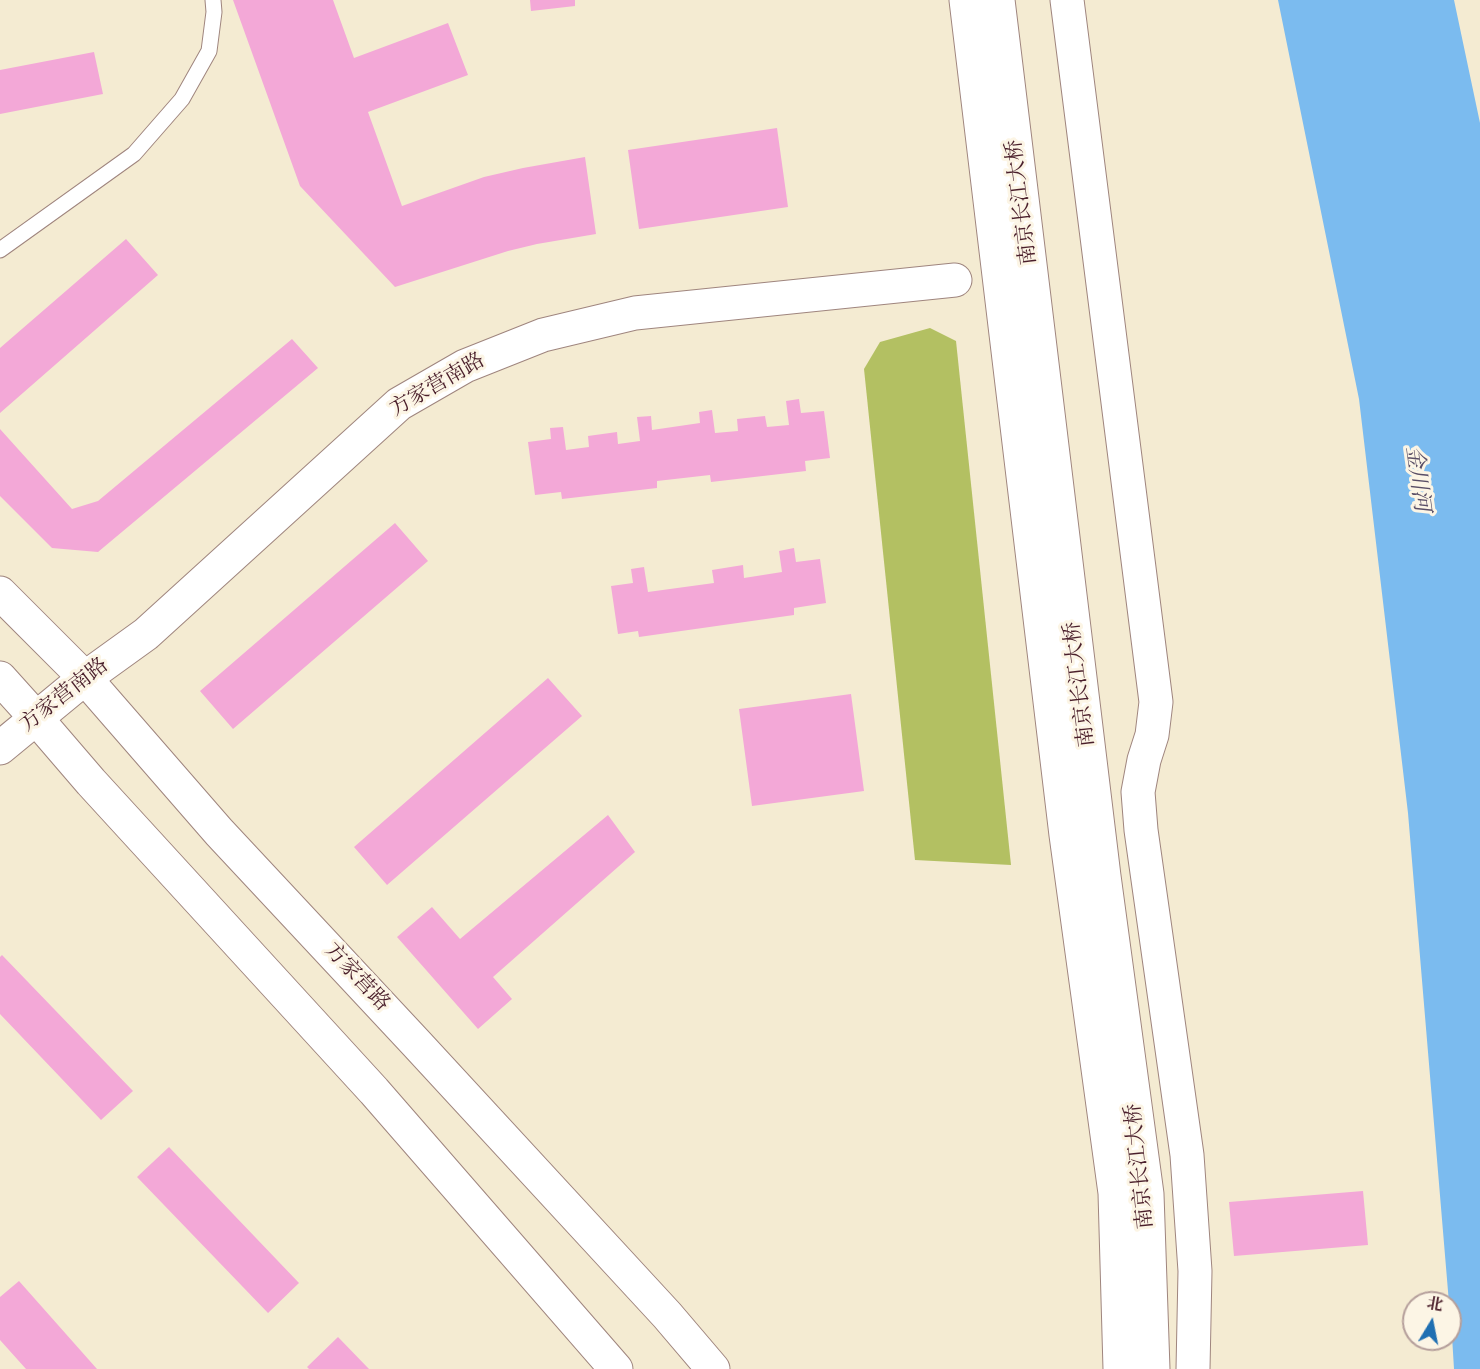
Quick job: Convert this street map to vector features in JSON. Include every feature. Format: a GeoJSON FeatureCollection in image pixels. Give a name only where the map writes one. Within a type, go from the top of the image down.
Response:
{"type":"FeatureCollection","features":[{"type":"Feature","properties":{"kind":"main road","name":"南京长江大桥"},"geometry":{"type":"LineString","coordinates":[[966,0],[1065,824],[1114,1193],[1120,1369]]}},
{"type":"Feature","properties":{"kind":"main road","name":"南京长江大桥"},"geometry":{"type":"LineString","coordinates":[[998,0],[1104,876],[1147,1194],[1153,1369]]}},
{"type":"Feature","properties":{"kind":"main road"},"geometry":{"type":"LineString","coordinates":[[1067,0],[1156,702],[1152,735],[1144,760],[1138,792],[1141,830],[1187,1155],[1195,1271],[1193,1369]]}},
{"type":"Feature","properties":{"kind":"main road","name":"方家营南路"},"geometry":{"type":"LineString","coordinates":[[0,748],[85,678],[146,634],[399,404],[465,366],[543,334],[635,313],[955,280]]}},
{"type":"Feature","properties":{"kind":"main road","name":"方家营路"},"geometry":{"type":"LineString","coordinates":[[0,593],[85,678],[219,832],[667,1315],[710,1368]]}},
{"type":"Feature","properties":{"kind":"main road"},"geometry":{"type":"LineString","coordinates":[[0,678],[91,782],[374,1090],[616,1369]]}},
{"type":"Feature","properties":{"kind":"main road"},"geometry":{"type":"LineString","coordinates":[[1094,788],[1141,830]]}},
{"type":"Feature","properties":{"kind":"lane"},"geometry":{"type":"LineString","coordinates":[[0,250],[134,154],[182,99],[209,51],[214,12],[213,0]]}},
{"type":"Feature","properties":{"kind":"green space"},"geometry":{"type":"Polygon","coordinates":[[[930,328],[956,341],[1011,865],[915,860],[864,369],[880,342],[930,328]]]}},
{"type":"Feature","properties":{"kind":"water","name":"金川河"},"geometry":{"type":"Polygon","coordinates":[[[1278,0],[1454,0],[1480,123],[1480,1369],[1454,1369],[1453,1351],[1462,1351],[1462,1291],[1448,1291],[1408,813],[1359,399],[1278,0]]]}},
{"type":"Feature","properties":{"kind":"building"},"geometry":{"type":"Polygon","coordinates":[[[233,0],[333,0],[354,58],[448,23],[468,75],[368,112],[402,206],[484,177],[585,157],[596,234],[508,251],[395,287],[300,186],[233,0]]]}},
{"type":"Feature","properties":{"kind":"building"},"geometry":{"type":"Polygon","coordinates":[[[530,0],[575,0],[575,6],[531,11],[530,0]]]}},
{"type":"Feature","properties":{"kind":"building"},"geometry":{"type":"Polygon","coordinates":[[[94,52],[103,94],[0,114],[0,70],[94,52]]]}},
{"type":"Feature","properties":{"kind":"building"},"geometry":{"type":"Polygon","coordinates":[[[777,128],[788,207],[639,229],[628,150],[777,128]]]}},
{"type":"Feature","properties":{"kind":"building"},"geometry":{"type":"Polygon","coordinates":[[[126,239],[158,275],[0,413],[0,348],[126,239]]]}},
{"type":"Feature","properties":{"kind":"building"},"geometry":{"type":"Polygon","coordinates":[[[292,339],[318,368],[98,552],[52,548],[0,496],[0,429],[72,509],[98,501],[292,339]]]}},
{"type":"Feature","properties":{"kind":"building"},"geometry":{"type":"Polygon","coordinates":[[[799,399],[801,413],[824,411],[830,458],[805,461],[806,471],[711,482],[710,475],[657,481],[657,488],[562,499],[561,492],[535,495],[528,442],[551,439],[550,428],[563,427],[566,450],[589,447],[588,436],[617,432],[618,444],[640,441],[637,417],[651,416],[652,430],[700,423],[699,412],[712,410],[715,433],[738,431],[737,419],[765,416],[767,427],[789,425],[786,401],[799,399]]]}},
{"type":"Feature","properties":{"kind":"building"},"geometry":{"type":"Polygon","coordinates":[[[395,523],[428,561],[233,729],[200,691],[395,523]]]}},
{"type":"Feature","properties":{"kind":"building"},"geometry":{"type":"Polygon","coordinates":[[[794,548],[796,562],[820,559],[826,603],[794,608],[794,615],[639,637],[638,631],[618,634],[611,586],[633,583],[631,569],[644,567],[648,592],[714,583],[712,570],[743,565],[744,578],[782,572],[779,551],[794,548]]]}},
{"type":"Feature","properties":{"kind":"building"},"geometry":{"type":"Polygon","coordinates":[[[548,678],[582,716],[387,885],[354,847],[548,678]]]}},
{"type":"Feature","properties":{"kind":"building"},"geometry":{"type":"Polygon","coordinates":[[[851,694],[864,791],[752,806],[739,709],[851,694]]]}},
{"type":"Feature","properties":{"kind":"building"},"geometry":{"type":"Polygon","coordinates":[[[608,815],[635,852],[493,977],[512,999],[478,1029],[397,937],[432,907],[460,939],[608,815]]]}},
{"type":"Feature","properties":{"kind":"building"},"geometry":{"type":"Polygon","coordinates":[[[2,955],[133,1091],[101,1120],[0,1014],[0,957],[2,955]]]}},
{"type":"Feature","properties":{"kind":"building"},"geometry":{"type":"Polygon","coordinates":[[[169,1147],[299,1283],[268,1313],[137,1177],[169,1147]]]}},
{"type":"Feature","properties":{"kind":"building"},"geometry":{"type":"Polygon","coordinates":[[[1363,1191],[1368,1245],[1234,1256],[1229,1202],[1363,1191]]]}},
{"type":"Feature","properties":{"kind":"building"},"geometry":{"type":"Polygon","coordinates":[[[19,1281],[97,1369],[26,1369],[0,1340],[0,1297],[19,1281]]]}},
{"type":"Feature","properties":{"kind":"building"},"geometry":{"type":"Polygon","coordinates":[[[338,1337],[369,1369],[309,1369],[307,1367],[338,1337]]]}}]}
